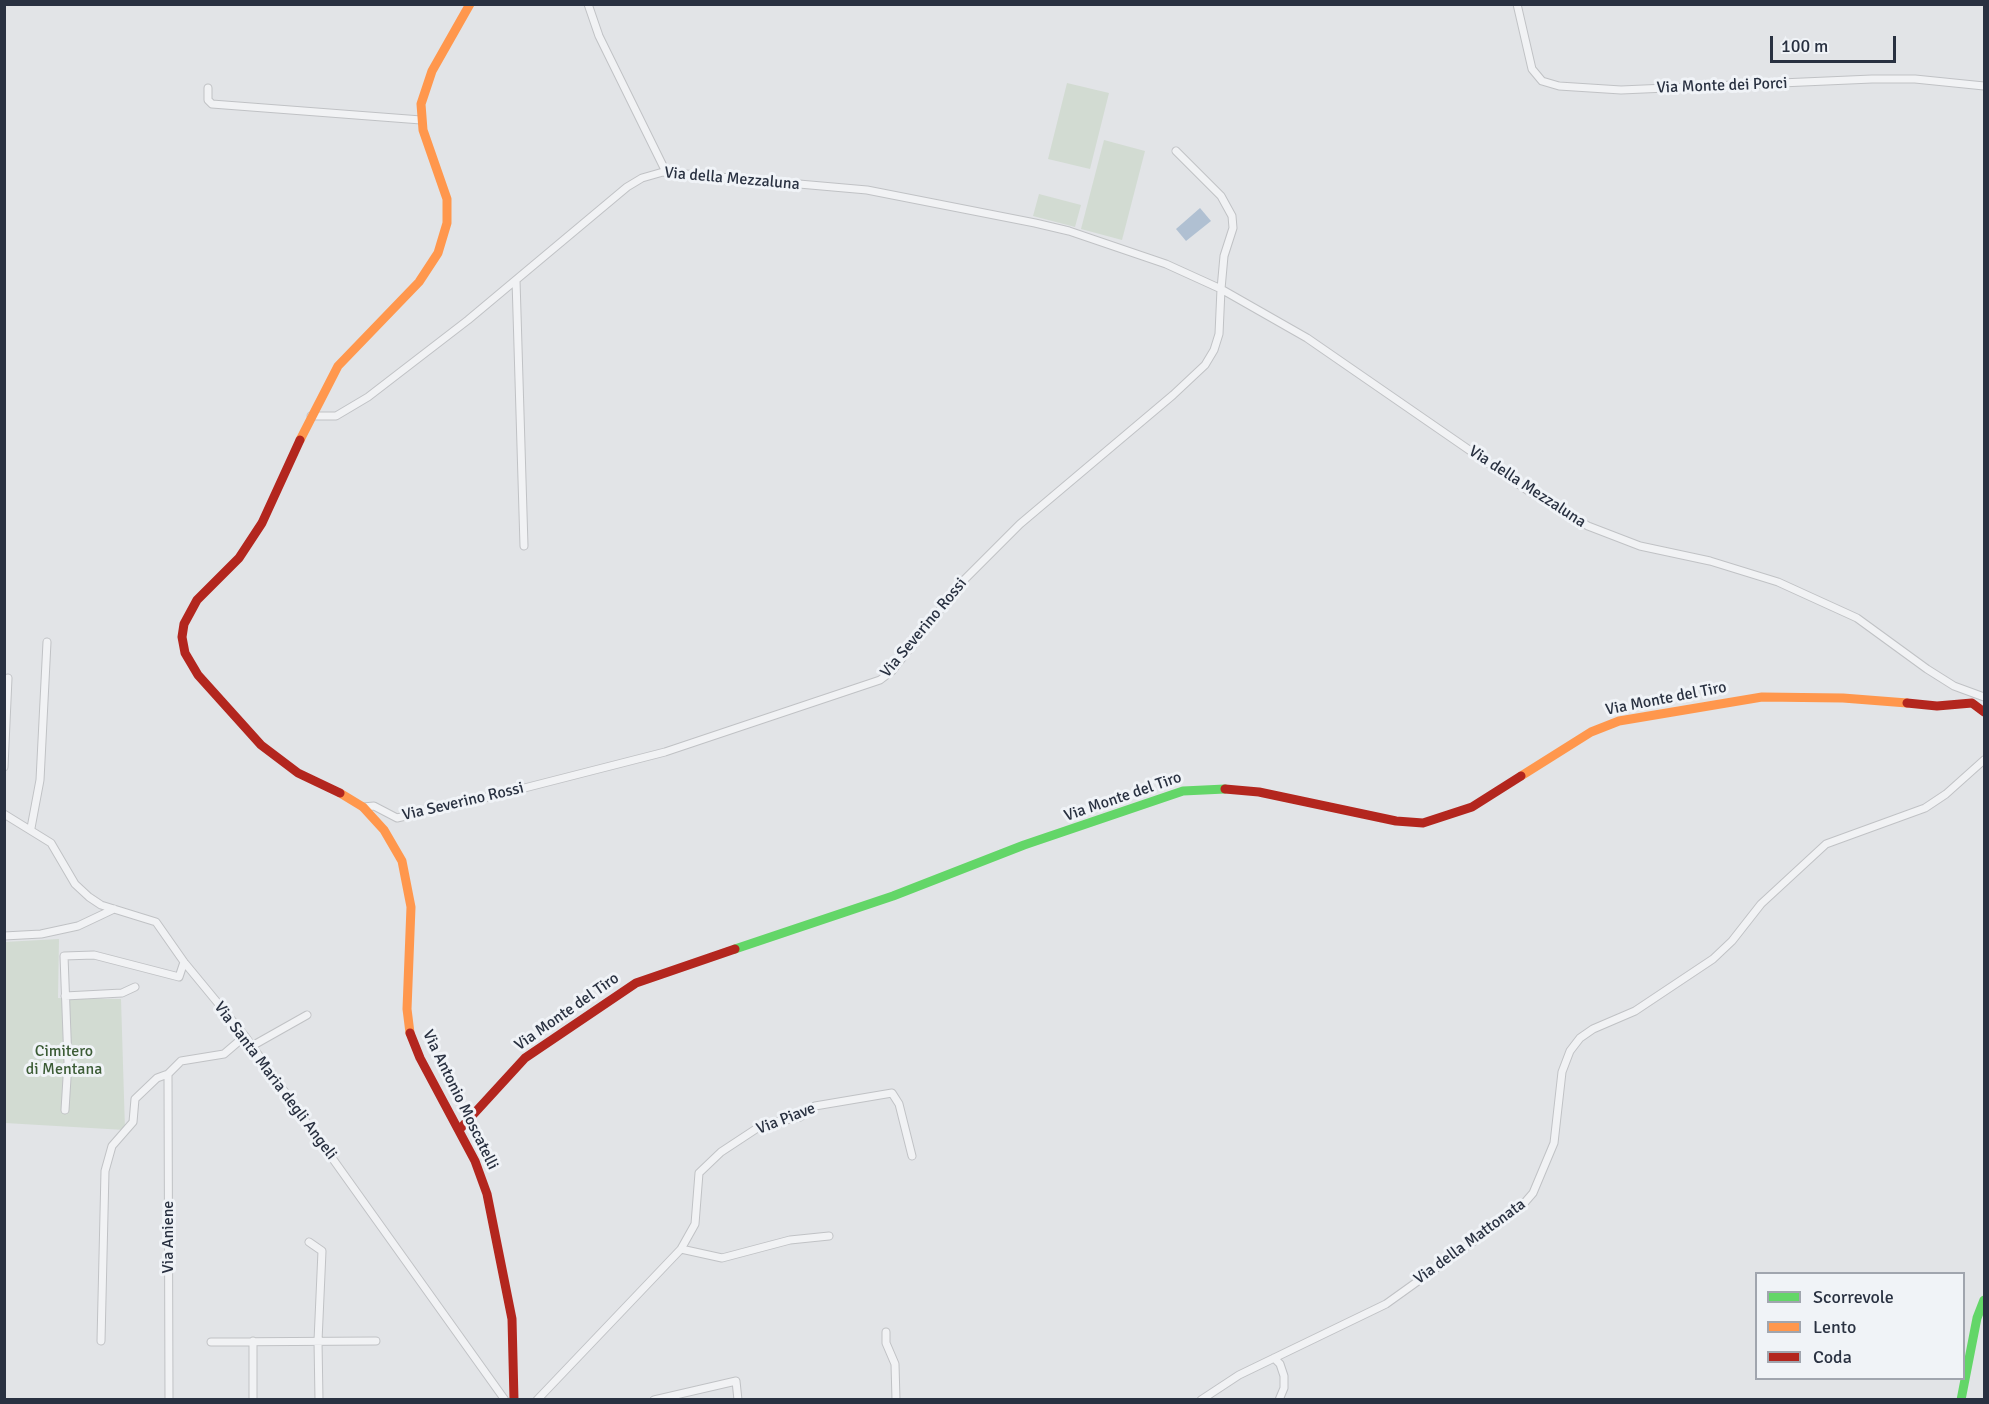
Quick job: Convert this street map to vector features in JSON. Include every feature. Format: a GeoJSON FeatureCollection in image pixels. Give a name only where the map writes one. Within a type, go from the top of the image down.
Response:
{"type":"FeatureCollection","features":[{"type":"Feature","properties":{"kind":"street"},"geometry":{"type":"LineString","coordinates":[[208,88],[208,100],[212,104],[421,120],[422,98],[428,80],[470,4]]}},
{"type":"Feature","properties":{"kind":"street"},"geometry":{"type":"LineString","coordinates":[[588,4],[601,41],[666,172]]}},
{"type":"Feature","properties":{"kind":"street","name":"Via Monte dei Porci"},"geometry":{"type":"LineString","coordinates":[[1517,4],[1532,69],[1545,83],[1559,86],[1621,90],[1915,79],[1984,86]]}},
{"type":"Feature","properties":{"kind":"street","name":"Via Antonio Moscatelli"},"geometry":{"type":"LineString","coordinates":[[421,120],[447,199],[447,223],[440,248],[419,282],[342,359],[311,416],[270,509],[236,561],[206,588],[192,608],[183,627],[183,646],[198,675],[265,750],[298,773],[345,795],[363,807],[390,838],[405,871],[411,907],[407,1009],[409,1030],[418,1054],[479,1170],[503,1263],[514,1341],[514,1400]]}},
{"type":"Feature","properties":{"kind":"street"},"geometry":{"type":"LineString","coordinates":[[1176,151],[1221,196],[1231,213],[1233,225],[1224,256],[1221,289]]}},
{"type":"Feature","properties":{"kind":"street","name":"Via della Mezzaluna"},"geometry":{"type":"LineString","coordinates":[[311,416],[332,417],[349,410],[399,374],[627,187],[642,178],[666,172],[867,190],[1069,231],[1159,261],[1221,289],[1299,333],[1530,492],[1588,526],[1640,546],[1710,561],[1778,582],[1857,618],[1954,686],[1984,697]]}},
{"type":"Feature","properties":{"kind":"street"},"geometry":{"type":"LineString","coordinates":[[516,280],[524,546]]}},
{"type":"Feature","properties":{"kind":"street","name":"Via Severino Rossi"},"geometry":{"type":"LineString","coordinates":[[363,807],[374,806],[397,818],[501,794],[656,755],[880,680],[892,671],[961,583],[1006,538],[1042,504],[1173,395],[1205,365],[1214,350],[1219,334],[1221,289]]}},
{"type":"Feature","properties":{"kind":"street"},"geometry":{"type":"LineString","coordinates":[[30,828],[40,780],[47,642]]}},
{"type":"Feature","properties":{"kind":"street"},"geometry":{"type":"LineString","coordinates":[[4,767],[8,678]]}},
{"type":"Feature","properties":{"kind":"street","name":"Via Monte del Tiro"},"geometry":{"type":"LineString","coordinates":[[459,1130],[495,1088],[525,1058],[627,987],[893,896],[1024,845],[1183,791],[1212,788],[1259,792],[1385,819],[1422,823],[1442,819],[1472,807],[1583,737],[1603,726],[1619,721],[1762,697],[1843,698],[1937,706],[1972,703],[1984,711]]}},
{"type":"Feature","properties":{"kind":"street","name":"Via della Mattonata"},"geometry":{"type":"LineString","coordinates":[[1201,1400],[1239,1375],[1386,1304],[1526,1203],[1535,1189],[1556,1138],[1560,1083],[1564,1064],[1570,1051],[1583,1035],[1635,1011],[1709,962],[1732,941],[1761,904],[1826,844],[1925,808],[1946,794],[1984,760]]}},
{"type":"Feature","properties":{"kind":"street","name":"Via Santa Maria degli Angeli"},"geometry":{"type":"LineString","coordinates":[[4,814],[30,828],[55,847],[75,884],[101,905],[156,922],[184,962],[245,1036],[505,1400]]}},
{"type":"Feature","properties":{"kind":"street"},"geometry":{"type":"LineString","coordinates":[[4,936],[41,934],[78,926],[114,909]]}},
{"type":"Feature","properties":{"kind":"street"},"geometry":{"type":"LineString","coordinates":[[64,1110],[68,1062],[64,956],[93,955],[179,977],[184,962]]}},
{"type":"Feature","properties":{"kind":"street"},"geometry":{"type":"LineString","coordinates":[[65,996],[122,993],[135,987]]}},
{"type":"Feature","properties":{"kind":"street"},"geometry":{"type":"LineString","coordinates":[[252,1046],[308,1015]]}},
{"type":"Feature","properties":{"kind":"street"},"geometry":{"type":"LineString","coordinates":[[101,1341],[105,1171],[112,1146],[133,1122],[135,1099],[157,1078],[168,1074],[181,1061],[224,1054],[245,1036]]}},
{"type":"Feature","properties":{"kind":"street","name":"Via Aniene"},"geometry":{"type":"LineString","coordinates":[[168,1074],[169,1400]]}},
{"type":"Feature","properties":{"kind":"street","name":"Via Piave"},"geometry":{"type":"LineString","coordinates":[[537,1400],[681,1249],[695,1224],[699,1173],[721,1152],[762,1125],[800,1117],[815,1106],[892,1093],[899,1104],[912,1156]]}},
{"type":"Feature","properties":{"kind":"street"},"geometry":{"type":"LineString","coordinates":[[681,1249],[722,1258],[790,1240],[829,1236]]}},
{"type":"Feature","properties":{"kind":"street"},"geometry":{"type":"LineString","coordinates":[[309,1242],[322,1251],[318,1341],[319,1400]]}},
{"type":"Feature","properties":{"kind":"street"},"geometry":{"type":"LineString","coordinates":[[1961,1400],[1977,1321],[1984,1300]]}},
{"type":"Feature","properties":{"kind":"street"},"geometry":{"type":"LineString","coordinates":[[886,1332],[886,1343],[895,1364],[896,1400]]}},
{"type":"Feature","properties":{"kind":"street"},"geometry":{"type":"LineString","coordinates":[[211,1341],[376,1341]]}},
{"type":"Feature","properties":{"kind":"street"},"geometry":{"type":"LineString","coordinates":[[253,1341],[253,1400]]}},
{"type":"Feature","properties":{"kind":"street"},"geometry":{"type":"LineString","coordinates":[[1274,1358],[1282,1367],[1284,1376],[1284,1392],[1279,1400]]}},
{"type":"Feature","properties":{"kind":"street"},"geometry":{"type":"LineString","coordinates":[[654,1400],[736,1381],[738,1400]]}},
{"type":"Feature","properties":{"kind":"green space"},"geometry":{"type":"Polygon","coordinates":[[[1067,83],[1109,93],[1090,169],[1048,159],[1067,83]]]}},
{"type":"Feature","properties":{"kind":"green space"},"geometry":{"type":"Polygon","coordinates":[[[1104,140],[1145,151],[1122,240],[1081,229],[1104,140]]]}},
{"type":"Feature","properties":{"kind":"green space"},"geometry":{"type":"Polygon","coordinates":[[[1039,194],[1081,205],[1075,227],[1033,216],[1039,194]]]}},
{"type":"Feature","properties":{"kind":"green space","name":"Cimitero di Mentana"},"geometry":{"type":"Polygon","coordinates":[[[59,939],[58,998],[121,999],[125,1130],[5,1123],[4,942],[59,939]]]}},
{"type":"Feature","properties":{"kind":"water"},"geometry":{"type":"Polygon","coordinates":[[[1200,208],[1211,221],[1186,241],[1176,229],[1200,208]]]}},
{"type":"Feature","properties":{"kind":"traffic: fast"},"geometry":{"type":"LineString","coordinates":[[735,949],[893,896],[1024,845],[1183,791],[1225,789]]}},
{"type":"Feature","properties":{"kind":"traffic: fast"},"geometry":{"type":"LineString","coordinates":[[1965,1380],[1977,1318],[1984,1300]]}},
{"type":"Feature","properties":{"kind":"traffic: fast"},"geometry":{"type":"LineString","coordinates":[[1961,1400],[1965,1380]]}},
{"type":"Feature","properties":{"kind":"traffic: slow"},"geometry":{"type":"LineString","coordinates":[[300,440],[338,366],[419,282],[438,253],[447,223],[447,199],[423,130],[421,104],[432,71],[470,4]]}},
{"type":"Feature","properties":{"kind":"traffic: slow"},"geometry":{"type":"LineString","coordinates":[[1521,776],[1591,732],[1619,721],[1762,697],[1843,698],[1907,703]]}},
{"type":"Feature","properties":{"kind":"traffic: slow"},"geometry":{"type":"LineString","coordinates":[[340,793],[363,807],[384,830],[402,861],[411,907],[407,1009],[410,1033]]}},
{"type":"Feature","properties":{"kind":"traffic: jam"},"geometry":{"type":"LineString","coordinates":[[300,440],[262,523],[239,558],[197,600],[184,624],[182,637],[185,653],[198,675],[261,745],[298,773],[340,793]]}},
{"type":"Feature","properties":{"kind":"traffic: jam"},"geometry":{"type":"LineString","coordinates":[[1907,703],[1937,706],[1972,703],[1984,712]]}},
{"type":"Feature","properties":{"kind":"traffic: jam"},"geometry":{"type":"LineString","coordinates":[[1225,789],[1259,792],[1396,821],[1423,823],[1472,807],[1521,776]]}},
{"type":"Feature","properties":{"kind":"traffic: jam"},"geometry":{"type":"LineString","coordinates":[[459,1130],[525,1058],[636,983],[735,949]]}},
{"type":"Feature","properties":{"kind":"traffic: jam"},"geometry":{"type":"LineString","coordinates":[[410,1033],[420,1058],[475,1161],[487,1194],[512,1319],[514,1400]]}}]}
